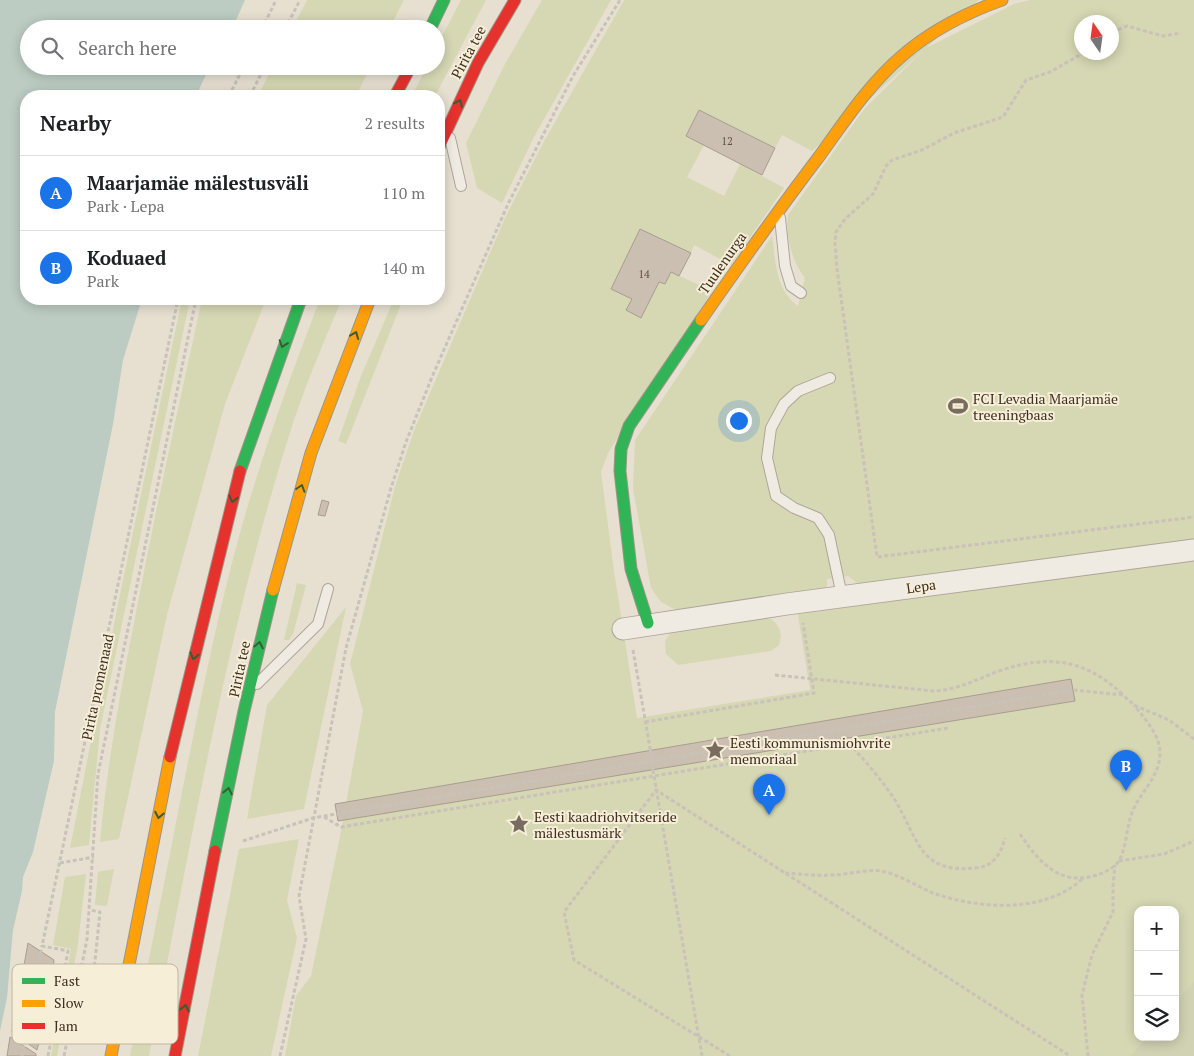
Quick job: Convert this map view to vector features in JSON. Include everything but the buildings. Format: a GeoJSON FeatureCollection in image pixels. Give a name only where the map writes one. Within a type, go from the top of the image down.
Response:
{"type":"FeatureCollection","features":[{"type":"Feature","properties":{"kind":"main road"},"geometry":{"type":"LineString","coordinates":[[434,20],[444,0]]}},
{"type":"Feature","properties":{"kind":"main road","name":"Pirita tee"},"geometry":{"type":"LineString","coordinates":[[445,134],[478,63],[515,0]]}},
{"type":"Feature","properties":{"kind":"main road","name":"Tuulenurga"},"geometry":{"type":"LineString","coordinates":[[634,626],[631,569],[620,471],[621,449],[629,426],[728,279],[779,209],[830,140],[890,68],[917,44],[947,24],[979,8],[1002,0]]}},
{"type":"Feature","properties":{"kind":"main road"},"geometry":{"type":"LineString","coordinates":[[398,90],[406,75]]}},
{"type":"Feature","properties":{"kind":"main road"},"geometry":{"type":"LineString","coordinates":[[129,964],[174,739],[243,459],[299,305]]}},
{"type":"Feature","properties":{"kind":"main road","name":"Pirita tee"},"geometry":{"type":"LineString","coordinates":[[178,1041],[263,625],[295,505],[336,381],[368,305]]}},
{"type":"Feature","properties":{"kind":"street","name":"Lepa"},"geometry":{"type":"LineString","coordinates":[[634,626],[842,596],[1194,550]]}},
{"type":"Feature","properties":{"kind":"lane"},"geometry":{"type":"LineString","coordinates":[[448,127],[461,186]]}},
{"type":"Feature","properties":{"kind":"lane"},"geometry":{"type":"LineString","coordinates":[[779,209],[785,266],[791,286],[801,294]]}},
{"type":"Feature","properties":{"kind":"lane"},"geometry":{"type":"LineString","coordinates":[[830,378],[798,391],[784,404],[772,428],[767,458],[776,496],[794,508],[818,518],[829,535],[842,596]]}},
{"type":"Feature","properties":{"kind":"lane"},"geometry":{"type":"LineString","coordinates":[[249,692],[318,624],[328,589]]}},
{"type":"Feature","properties":{"kind":"path"},"geometry":{"type":"LineString","coordinates":[[266,20],[276,0]]}},
{"type":"Feature","properties":{"kind":"path"},"geometry":{"type":"LineString","coordinates":[[290,20],[300,0]]}},
{"type":"Feature","properties":{"kind":"path"},"geometry":{"type":"LineString","coordinates":[[280,1056],[306,939],[299,896],[346,648],[406,442],[511,197],[573,76],[620,0]]}},
{"type":"Feature","properties":{"kind":"path"},"geometry":{"type":"LineString","coordinates":[[1119,29],[1126,26],[1163,36],[1181,33]]}},
{"type":"Feature","properties":{"kind":"path"},"geometry":{"type":"LineString","coordinates":[[1074,58],[1050,72],[1026,80],[1003,117],[954,133],[922,150],[892,160],[886,166],[873,194],[845,219],[836,232],[835,243],[838,269],[876,557],[1194,517]]}},
{"type":"Feature","properties":{"kind":"path"},"geometry":{"type":"LineString","coordinates":[[232,90],[240,75]]}},
{"type":"Feature","properties":{"kind":"path"},"geometry":{"type":"LineString","coordinates":[[253,90],[260,75]]}},
{"type":"Feature","properties":{"kind":"path","name":"Pirita promenaad"},"geometry":{"type":"LineString","coordinates":[[39,964],[177,305]]}},
{"type":"Feature","properties":{"kind":"path"},"geometry":{"type":"LineString","coordinates":[[82,964],[90,910],[98,774],[195,305]]}},
{"type":"Feature","properties":{"kind":"path"},"geometry":{"type":"LineString","coordinates":[[645,722],[814,693],[799,602]]}},
{"type":"Feature","properties":{"kind":"path"},"geometry":{"type":"LineString","coordinates":[[634,626],[645,722],[702,1056]]}},
{"type":"Feature","properties":{"kind":"path"},"geometry":{"type":"LineString","coordinates":[[775,675],[917,690],[946,690],[968,685],[1008,668],[1058,661],[1088,668],[1107,680],[1134,705],[1157,736],[1161,753],[1158,770],[1134,807],[1118,861],[1115,865],[1099,874],[1082,879],[1068,878],[1052,870],[1034,854],[1020,834]]}},
{"type":"Feature","properties":{"kind":"path"},"geometry":{"type":"LineString","coordinates":[[242,841],[323,816],[1073,690],[1099,691],[1123,695]]}},
{"type":"Feature","properties":{"kind":"path"},"geometry":{"type":"LineString","coordinates":[[1134,705],[1159,714],[1194,739]]}},
{"type":"Feature","properties":{"kind":"path"},"geometry":{"type":"LineString","coordinates":[[323,816],[341,827],[948,728]]}},
{"type":"Feature","properties":{"kind":"path"},"geometry":{"type":"LineString","coordinates":[[849,743],[895,800],[920,849],[934,861],[950,868],[980,868],[992,862],[1002,852],[1005,838]]}},
{"type":"Feature","properties":{"kind":"path"},"geometry":{"type":"LineString","coordinates":[[656,790],[1070,1056]]}},
{"type":"Feature","properties":{"kind":"path"},"geometry":{"type":"LineString","coordinates":[[656,790],[564,912],[574,960],[730,1056]]}},
{"type":"Feature","properties":{"kind":"path"},"geometry":{"type":"LineString","coordinates":[[1118,861],[1164,854],[1194,841]]}},
{"type":"Feature","properties":{"kind":"path"},"geometry":{"type":"LineString","coordinates":[[60,862],[94,857]]}},
{"type":"Feature","properties":{"kind":"path"},"geometry":{"type":"LineString","coordinates":[[1088,1056],[1082,995],[1092,954],[1113,912],[1115,865]]}},
{"type":"Feature","properties":{"kind":"path"},"geometry":{"type":"LineString","coordinates":[[784,873],[832,875],[879,871],[892,874],[936,894],[961,902],[980,904],[1026,903],[1047,900],[1074,887],[1082,879]]}},
{"type":"Feature","properties":{"kind":"path"},"geometry":{"type":"LineString","coordinates":[[90,910],[100,912],[94,964]]}},
{"type":"Feature","properties":{"kind":"path"},"geometry":{"type":"LineString","coordinates":[[42,946],[68,951],[66,964]]}},
{"type":"Feature","properties":{"kind":"green space"},"geometry":{"type":"Polygon","coordinates":[[[307,0],[404,0],[394,20],[297,20],[307,0]]]}},
{"type":"Feature","properties":{"kind":"green space"},"geometry":{"type":"Polygon","coordinates":[[[461,0],[486,0],[438,90],[415,90],[422,75],[445,75],[445,31],[461,0]]]}},
{"type":"Feature","properties":{"kind":"green space"},"geometry":{"type":"Polygon","coordinates":[[[542,0],[611,0],[535,135],[502,203],[477,188],[466,143],[505,64],[542,0]]]}},
{"type":"Feature","properties":{"kind":"green space"},"geometry":{"type":"Polygon","coordinates":[[[624,0],[979,0],[812,151],[782,135],[775,148],[699,110],[686,136],[704,145],[687,177],[724,196],[740,164],[784,188],[731,265],[694,245],[691,253],[640,229],[611,289],[632,299],[626,310],[641,318],[659,282],[665,284],[671,272],[712,291],[608,453],[601,472],[637,718],[810,690],[796,603],[1194,550],[1194,1056],[285,1056],[296,996],[311,976],[340,836],[363,711],[350,664],[396,483],[415,428],[505,218],[542,145],[624,0]]]}},
{"type":"Feature","properties":{"kind":"green space","name":"FCI Levadia Maarjamäe treeningbaas"},"geometry":{"type":"Polygon","coordinates":[[[1030,0],[1194,0],[1194,539],[861,586],[848,576],[827,579],[827,586],[824,590],[676,610],[661,602],[651,588],[633,488],[635,440],[772,236],[776,265],[781,283],[790,299],[798,306],[805,278],[796,264],[790,248],[788,215],[865,108],[926,48],[1014,4],[1030,0]]]}},
{"type":"Feature","properties":{"kind":"green space"},"geometry":{"type":"Polygon","coordinates":[[[268,75],[366,75],[359,90],[261,90],[268,75]]]}},
{"type":"Feature","properties":{"kind":"green space"},"geometry":{"type":"Polygon","coordinates":[[[181,305],[189,305],[100,729],[89,845],[70,848],[119,599],[181,305]]]}},
{"type":"Feature","properties":{"kind":"green space"},"geometry":{"type":"Polygon","coordinates":[[[201,305],[264,305],[225,404],[167,615],[119,839],[100,842],[110,757],[124,674],[159,498],[201,305]]]}},
{"type":"Feature","properties":{"kind":"green space"},"geometry":{"type":"Polygon","coordinates":[[[318,305],[340,305],[294,420],[270,498],[249,577],[212,736],[167,964],[148,964],[194,732],[225,591],[260,465],[318,305]]]}},
{"type":"Feature","properties":{"kind":"green space"},"geometry":{"type":"Polygon","coordinates":[[[391,305],[401,305],[346,444],[338,441],[361,376],[391,305]]]}},
{"type":"Feature","properties":{"kind":"green space"},"geometry":{"type":"Polygon","coordinates":[[[297,583],[306,585],[293,634],[289,640],[284,640],[297,583]]]}},
{"type":"Feature","properties":{"kind":"green space"},"geometry":{"type":"Polygon","coordinates":[[[346,607],[304,809],[247,819],[267,705],[346,607]]]}},
{"type":"Feature","properties":{"kind":"green space"},"geometry":{"type":"Polygon","coordinates":[[[758,616],[771,619],[780,630],[779,645],[771,651],[678,665],[666,654],[665,641],[673,629],[758,616]]]}},
{"type":"Feature","properties":{"kind":"green space"},"geometry":{"type":"Polygon","coordinates":[[[299,839],[287,900],[297,938],[271,1056],[198,1056],[239,849],[299,839]]]}},
{"type":"Feature","properties":{"kind":"green space"},"geometry":{"type":"Polygon","coordinates":[[[114,869],[107,906],[95,905],[98,872],[114,869]]]}},
{"type":"Feature","properties":{"kind":"green space"},"geometry":{"type":"Polygon","coordinates":[[[86,874],[74,964],[68,964],[71,949],[53,945],[65,877],[86,874]]]}},
{"type":"Feature","properties":{"kind":"green space"},"geometry":{"type":"Polygon","coordinates":[[[1194,982],[1194,1056],[1131,1056],[1144,1041],[1179,1041],[1179,999],[1194,982]]]}},
{"type":"Feature","properties":{"kind":"green space"},"geometry":{"type":"Polygon","coordinates":[[[53,1044],[59,1044],[57,1056],[51,1056],[53,1044]]]}},
{"type":"Feature","properties":{"kind":"green space"},"geometry":{"type":"Polygon","coordinates":[[[132,1044],[151,1044],[149,1056],[130,1056],[132,1044]]]}},
{"type":"Feature","properties":{"kind":"shaded area"},"geometry":{"type":"Polygon","coordinates":[[[0,0],[245,0],[236,20],[20,20],[20,75],[206,75],[199,90],[20,90],[20,305],[140,305],[123,360],[113,424],[55,712],[54,761],[33,852],[23,877],[22,891],[13,930],[7,998],[0,1031],[0,0]]]}},
{"type":"Feature","properties":{"kind":"traffic: fast"},"geometry":{"type":"LineString","coordinates":[[434,20],[444,0]]}},
{"type":"Feature","properties":{"kind":"traffic: fast"},"geometry":{"type":"LineString","coordinates":[[240,471],[299,305]]}},
{"type":"Feature","properties":{"kind":"traffic: fast"},"geometry":{"type":"LineString","coordinates":[[648,623],[631,569],[620,471],[621,449],[629,426],[701,320]]}},
{"type":"Feature","properties":{"kind":"traffic: fast"},"geometry":{"type":"LineString","coordinates":[[215,851],[244,711],[273,590]]}},
{"type":"Feature","properties":{"kind":"traffic: slow"},"geometry":{"type":"LineString","coordinates":[[701,320],[849,115],[880,77],[914,46],[938,30],[1002,0]]}},
{"type":"Feature","properties":{"kind":"traffic: slow"},"geometry":{"type":"LineString","coordinates":[[273,590],[311,453],[368,305]]}},
{"type":"Feature","properties":{"kind":"traffic: slow"},"geometry":{"type":"LineString","coordinates":[[129,964],[170,757]]}},
{"type":"Feature","properties":{"kind":"traffic: slow"},"geometry":{"type":"LineString","coordinates":[[111,1056],[113,1044]]}},
{"type":"Feature","properties":{"kind":"traffic: jam"},"geometry":{"type":"LineString","coordinates":[[445,134],[478,63],[515,0]]}},
{"type":"Feature","properties":{"kind":"traffic: jam"},"geometry":{"type":"LineString","coordinates":[[398,90],[406,75]]}},
{"type":"Feature","properties":{"kind":"traffic: jam"},"geometry":{"type":"LineString","coordinates":[[170,757],[240,471]]}},
{"type":"Feature","properties":{"kind":"traffic: jam"},"geometry":{"type":"LineString","coordinates":[[178,1041],[215,851]]}},
{"type":"Feature","properties":{"kind":"traffic: jam"},"geometry":{"type":"LineString","coordinates":[[175,1056],[177,1044]]}},
{"type":"Feature","properties":{"kind":"place","name":"FCI Levadia Maarjamäe treeningbaas"},"geometry":{"type":"Point","coordinates":[958,406]}},
{"type":"Feature","properties":{"kind":"place","name":"Eesti kommunismiohvrite memoriaal"},"geometry":{"type":"Point","coordinates":[715,750]}},
{"type":"Feature","properties":{"kind":"place","name":"Koduaed"},"geometry":{"type":"Point","coordinates":[1126,791]}},
{"type":"Feature","properties":{"kind":"place","name":"Maarjamäe mälestusväli"},"geometry":{"type":"Point","coordinates":[769,815]}},
{"type":"Feature","properties":{"kind":"place","name":"Eesti kaadriohvitseride mälestusmärk"},"geometry":{"type":"Point","coordinates":[519,824]}}]}
